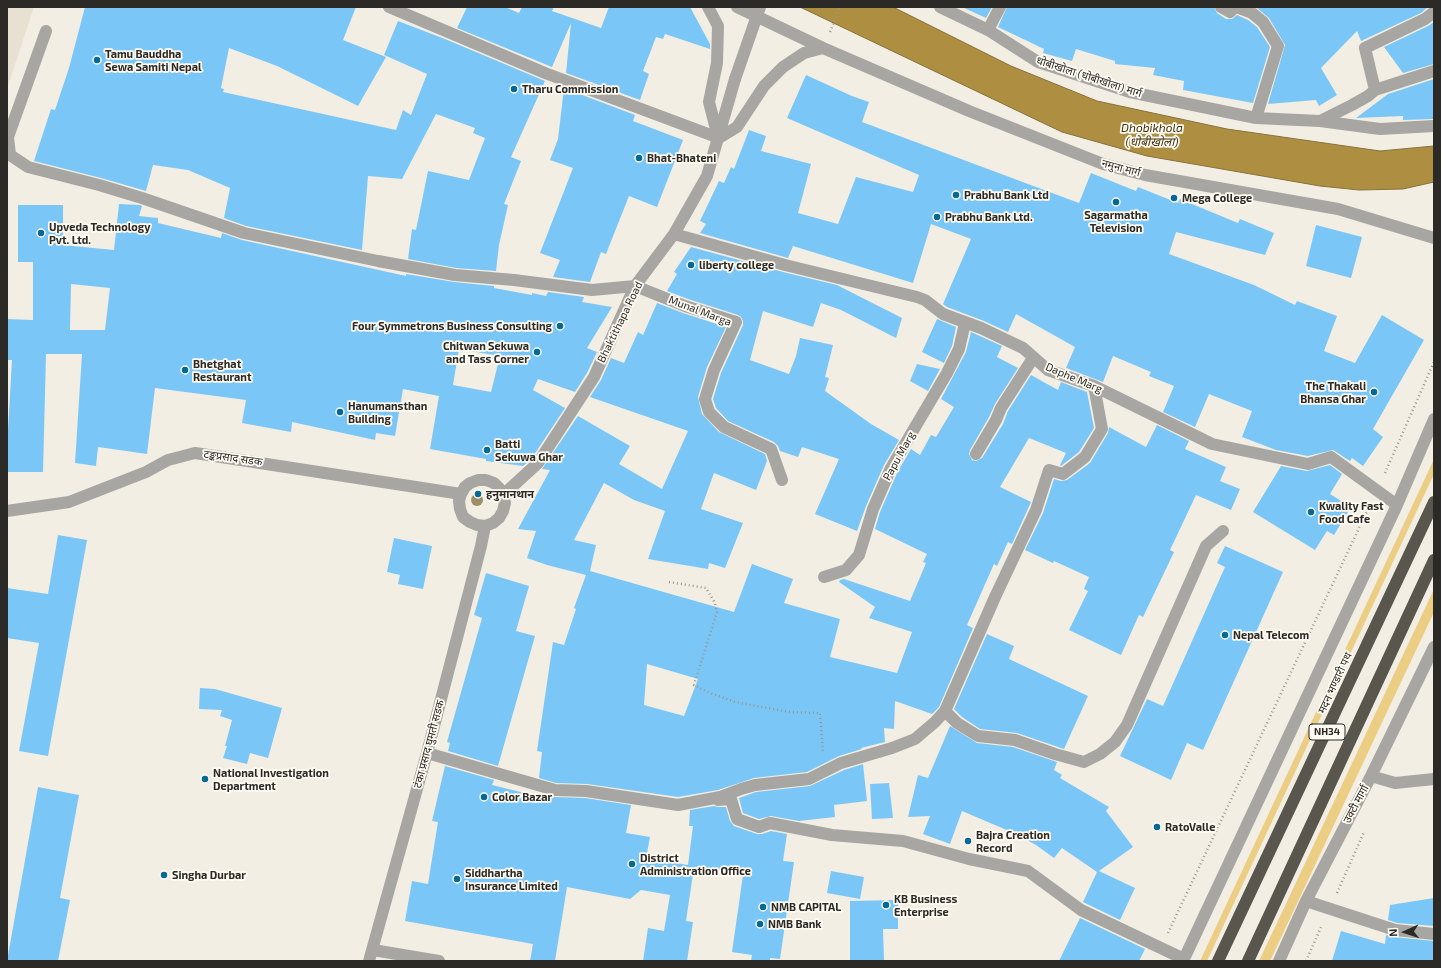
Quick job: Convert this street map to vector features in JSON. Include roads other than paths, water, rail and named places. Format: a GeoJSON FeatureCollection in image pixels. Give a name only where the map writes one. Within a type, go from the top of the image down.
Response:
{"type":"FeatureCollection","features":[{"type":"Feature","properties":{"kind":"highway","name":"मदन भण्डारी पथ"},"geometry":{"type":"LineString","coordinates":[[1218,961],[1434,502]]}},
{"type":"Feature","properties":{"kind":"highway","name":"NH34"},"geometry":{"type":"LineString","coordinates":[[1248,961],[1434,560]]}},
{"type":"Feature","properties":{"kind":"street"},"geometry":{"type":"LineString","coordinates":[[389,7],[545,73],[719,138]]}},
{"type":"Feature","properties":{"kind":"street"},"geometry":{"type":"LineString","coordinates":[[708,7],[718,26],[717,63],[709,102],[719,138]]}},
{"type":"Feature","properties":{"kind":"street","name":"नमुना मार्ग"},"geometry":{"type":"LineString","coordinates":[[737,7],[823,48],[969,111],[1103,164],[1145,175],[1338,209],[1434,238]]}},
{"type":"Feature","properties":{"kind":"street","name":"Bhaktithapa Road"},"geometry":{"type":"LineString","coordinates":[[503,495],[538,463],[594,377],[635,286],[674,234],[707,176],[735,79],[760,7]]}},
{"type":"Feature","properties":{"kind":"street","name":"धोबीखोला (धोबीखोला) मार्ग"},"geometry":{"type":"LineString","coordinates":[[940,7],[988,30],[1038,62],[1123,90],[1256,118],[1320,121],[1380,129],[1434,126]]}},
{"type":"Feature","properties":{"kind":"street"},"geometry":{"type":"LineString","coordinates":[[988,30],[1000,7]]}},
{"type":"Feature","properties":{"kind":"street"},"geometry":{"type":"LineString","coordinates":[[1221,7],[1230,12],[1236,7],[1252,13],[1263,22],[1278,46],[1256,118]]}},
{"type":"Feature","properties":{"kind":"street"},"geometry":{"type":"LineString","coordinates":[[1375,90],[1365,48],[1425,19],[1434,12]]}},
{"type":"Feature","properties":{"kind":"street"},"geometry":{"type":"LineString","coordinates":[[46,31],[8,137],[10,155],[28,167],[99,185],[142,198],[244,233],[378,261],[456,275],[514,280],[592,290],[635,286]]}},
{"type":"Feature","properties":{"kind":"street"},"geometry":{"type":"LineString","coordinates":[[719,138],[737,127],[764,86],[783,67],[804,53],[823,48]]}},
{"type":"Feature","properties":{"kind":"street"},"geometry":{"type":"LineString","coordinates":[[1320,121],[1368,96],[1375,90],[1434,72]]}},
{"type":"Feature","properties":{"kind":"street","name":"Daphe Marg"},"geometry":{"type":"LineString","coordinates":[[674,234],[917,297],[925,300],[943,314],[981,328],[1023,348],[1048,370],[1094,386],[1212,444],[1308,464],[1332,457],[1397,505]]}},
{"type":"Feature","properties":{"kind":"street","name":"Munal Marga"},"geometry":{"type":"LineString","coordinates":[[635,286],[685,306],[736,322],[714,370],[705,399],[709,412],[724,427],[771,449],[782,480]]}},
{"type":"Feature","properties":{"kind":"street","name":"Papu Marg"},"geometry":{"type":"LineString","coordinates":[[824,577],[846,570],[858,555],[873,509],[890,468],[947,373],[959,349],[965,323]]}},
{"type":"Feature","properties":{"kind":"street"},"geometry":{"type":"LineString","coordinates":[[976,454],[996,420],[1001,408],[1033,358]]}},
{"type":"Feature","properties":{"kind":"street"},"geometry":{"type":"LineString","coordinates":[[427,752],[555,790],[586,791],[678,805],[720,797],[756,785],[809,779],[841,763],[892,748],[915,739],[935,722],[945,711],[995,597],[1036,510],[1050,470],[1064,474],[1085,457],[1102,430],[1094,386]]}},
{"type":"Feature","properties":{"kind":"street"},"geometry":{"type":"LineString","coordinates":[[697,801],[731,798],[737,819],[759,827],[770,823],[832,835],[903,841],[969,859],[1028,871],[1081,910],[1184,960],[1397,505],[1434,419]]}},
{"type":"Feature","properties":{"kind":"street","name":"टङ्कप्रसाद सडक"},"geometry":{"type":"LineString","coordinates":[[7,511],[69,502],[146,472],[168,460],[196,452],[461,494]]}},
{"type":"Feature","properties":{"kind":"street"},"geometry":{"type":"LineString","coordinates":[[486,480],[494,483],[503,495],[505,503],[499,518],[493,523],[485,526],[470,522],[463,516],[460,509],[459,501],[461,494],[470,482],[486,480]]}},
{"type":"Feature","properties":{"kind":"street","name":"टंका प्रसाद घुमती सडक"},"geometry":{"type":"LineString","coordinates":[[371,955],[427,752],[485,526]]}},
{"type":"Feature","properties":{"kind":"street"},"geometry":{"type":"LineString","coordinates":[[945,711],[957,723],[978,736],[1015,740],[1084,762],[1100,754],[1115,742],[1127,725],[1206,546],[1223,531]]}},
{"type":"Feature","properties":{"kind":"street","name":"उक्टी मार्गा"},"geometry":{"type":"LineString","coordinates":[[1279,961],[1306,901],[1371,776],[1434,647]]}},
{"type":"Feature","properties":{"kind":"street"},"geometry":{"type":"LineString","coordinates":[[1371,776],[1395,783],[1434,779]]}},
{"type":"Feature","properties":{"kind":"street"},"geometry":{"type":"LineString","coordinates":[[1306,901],[1395,930],[1434,934]]}},
{"type":"Feature","properties":{"kind":"street"},"geometry":{"type":"LineString","coordinates":[[371,955],[439,961]]}},
{"type":"Feature","properties":{"kind":"water","name":"Dhobikhola (धोबीखोला)"},"geometry":{"type":"Polygon","coordinates":[[[800,7],[893,7],[1011,66],[1097,101],[1227,129],[1380,151],[1434,146],[1434,182],[1403,189],[1359,190],[1320,186],[1147,156],[1062,132],[800,7]]]}},
{"type":"Feature","properties":{"kind":"place","name":"Tamu Bauddha Sewa Samiti Nepal"},"geometry":{"type":"Point","coordinates":[97,60]}},
{"type":"Feature","properties":{"kind":"place","name":"Tharu Commission"},"geometry":{"type":"Point","coordinates":[514,89]}},
{"type":"Feature","properties":{"kind":"place","name":"Bhat-Bhateni"},"geometry":{"type":"Point","coordinates":[639,158]}},
{"type":"Feature","properties":{"kind":"place","name":"Prabhu Bank Ltd"},"geometry":{"type":"Point","coordinates":[956,195]}},
{"type":"Feature","properties":{"kind":"place","name":"Mega College"},"geometry":{"type":"Point","coordinates":[1174,198]}},
{"type":"Feature","properties":{"kind":"place","name":"Sagarmatha Television"},"geometry":{"type":"Point","coordinates":[1116,202]}},
{"type":"Feature","properties":{"kind":"place","name":"Prabhu Bank Ltd."},"geometry":{"type":"Point","coordinates":[937,217]}},
{"type":"Feature","properties":{"kind":"place","name":"Upveda Technology Pvt. Ltd."},"geometry":{"type":"Point","coordinates":[41,233]}},
{"type":"Feature","properties":{"kind":"place","name":"liberty college"},"geometry":{"type":"Point","coordinates":[691,265]}},
{"type":"Feature","properties":{"kind":"place","name":"Four Symmetrons Business Consulting"},"geometry":{"type":"Point","coordinates":[560,326]}},
{"type":"Feature","properties":{"kind":"place","name":"Chitwan Sekuwa and Tass Corner"},"geometry":{"type":"Point","coordinates":[537,352]}},
{"type":"Feature","properties":{"kind":"place","name":"Bhetghat Restaurant"},"geometry":{"type":"Point","coordinates":[185,370]}},
{"type":"Feature","properties":{"kind":"place","name":"The Thakali Bhansa Ghar"},"geometry":{"type":"Point","coordinates":[1374,392]}},
{"type":"Feature","properties":{"kind":"place","name":"Hanumansthan Building"},"geometry":{"type":"Point","coordinates":[340,412]}},
{"type":"Feature","properties":{"kind":"place","name":"Batti Sekuwa Ghar"},"geometry":{"type":"Point","coordinates":[487,450]}},
{"type":"Feature","properties":{"kind":"place","name":"हनुमानथान"},"geometry":{"type":"Point","coordinates":[478,494]}},
{"type":"Feature","properties":{"kind":"place","name":"Kwality Fast Food Cafe"},"geometry":{"type":"Point","coordinates":[1311,512]}},
{"type":"Feature","properties":{"kind":"place","name":"Nepal Telecom"},"geometry":{"type":"Point","coordinates":[1225,635]}},
{"type":"Feature","properties":{"kind":"place","name":"National Investigation Department"},"geometry":{"type":"Point","coordinates":[205,779]}},
{"type":"Feature","properties":{"kind":"place","name":"Color Bazar"},"geometry":{"type":"Point","coordinates":[484,797]}},
{"type":"Feature","properties":{"kind":"place","name":"RatoValle"},"geometry":{"type":"Point","coordinates":[1157,827]}},
{"type":"Feature","properties":{"kind":"place","name":"Bajra Creation Record"},"geometry":{"type":"Point","coordinates":[968,841]}},
{"type":"Feature","properties":{"kind":"place","name":"District Administration Office"},"geometry":{"type":"Point","coordinates":[632,864]}},
{"type":"Feature","properties":{"kind":"place","name":"Singha Durbar"},"geometry":{"type":"Point","coordinates":[164,875]}},
{"type":"Feature","properties":{"kind":"place","name":"Siddhartha Insurance Limited"},"geometry":{"type":"Point","coordinates":[457,879]}},
{"type":"Feature","properties":{"kind":"place","name":"KB Business Enterprise"},"geometry":{"type":"Point","coordinates":[886,905]}},
{"type":"Feature","properties":{"kind":"place","name":"NMB CAPITAL"},"geometry":{"type":"Point","coordinates":[763,907]}},
{"type":"Feature","properties":{"kind":"place","name":"NMB Bank"},"geometry":{"type":"Point","coordinates":[760,924]}}]}
